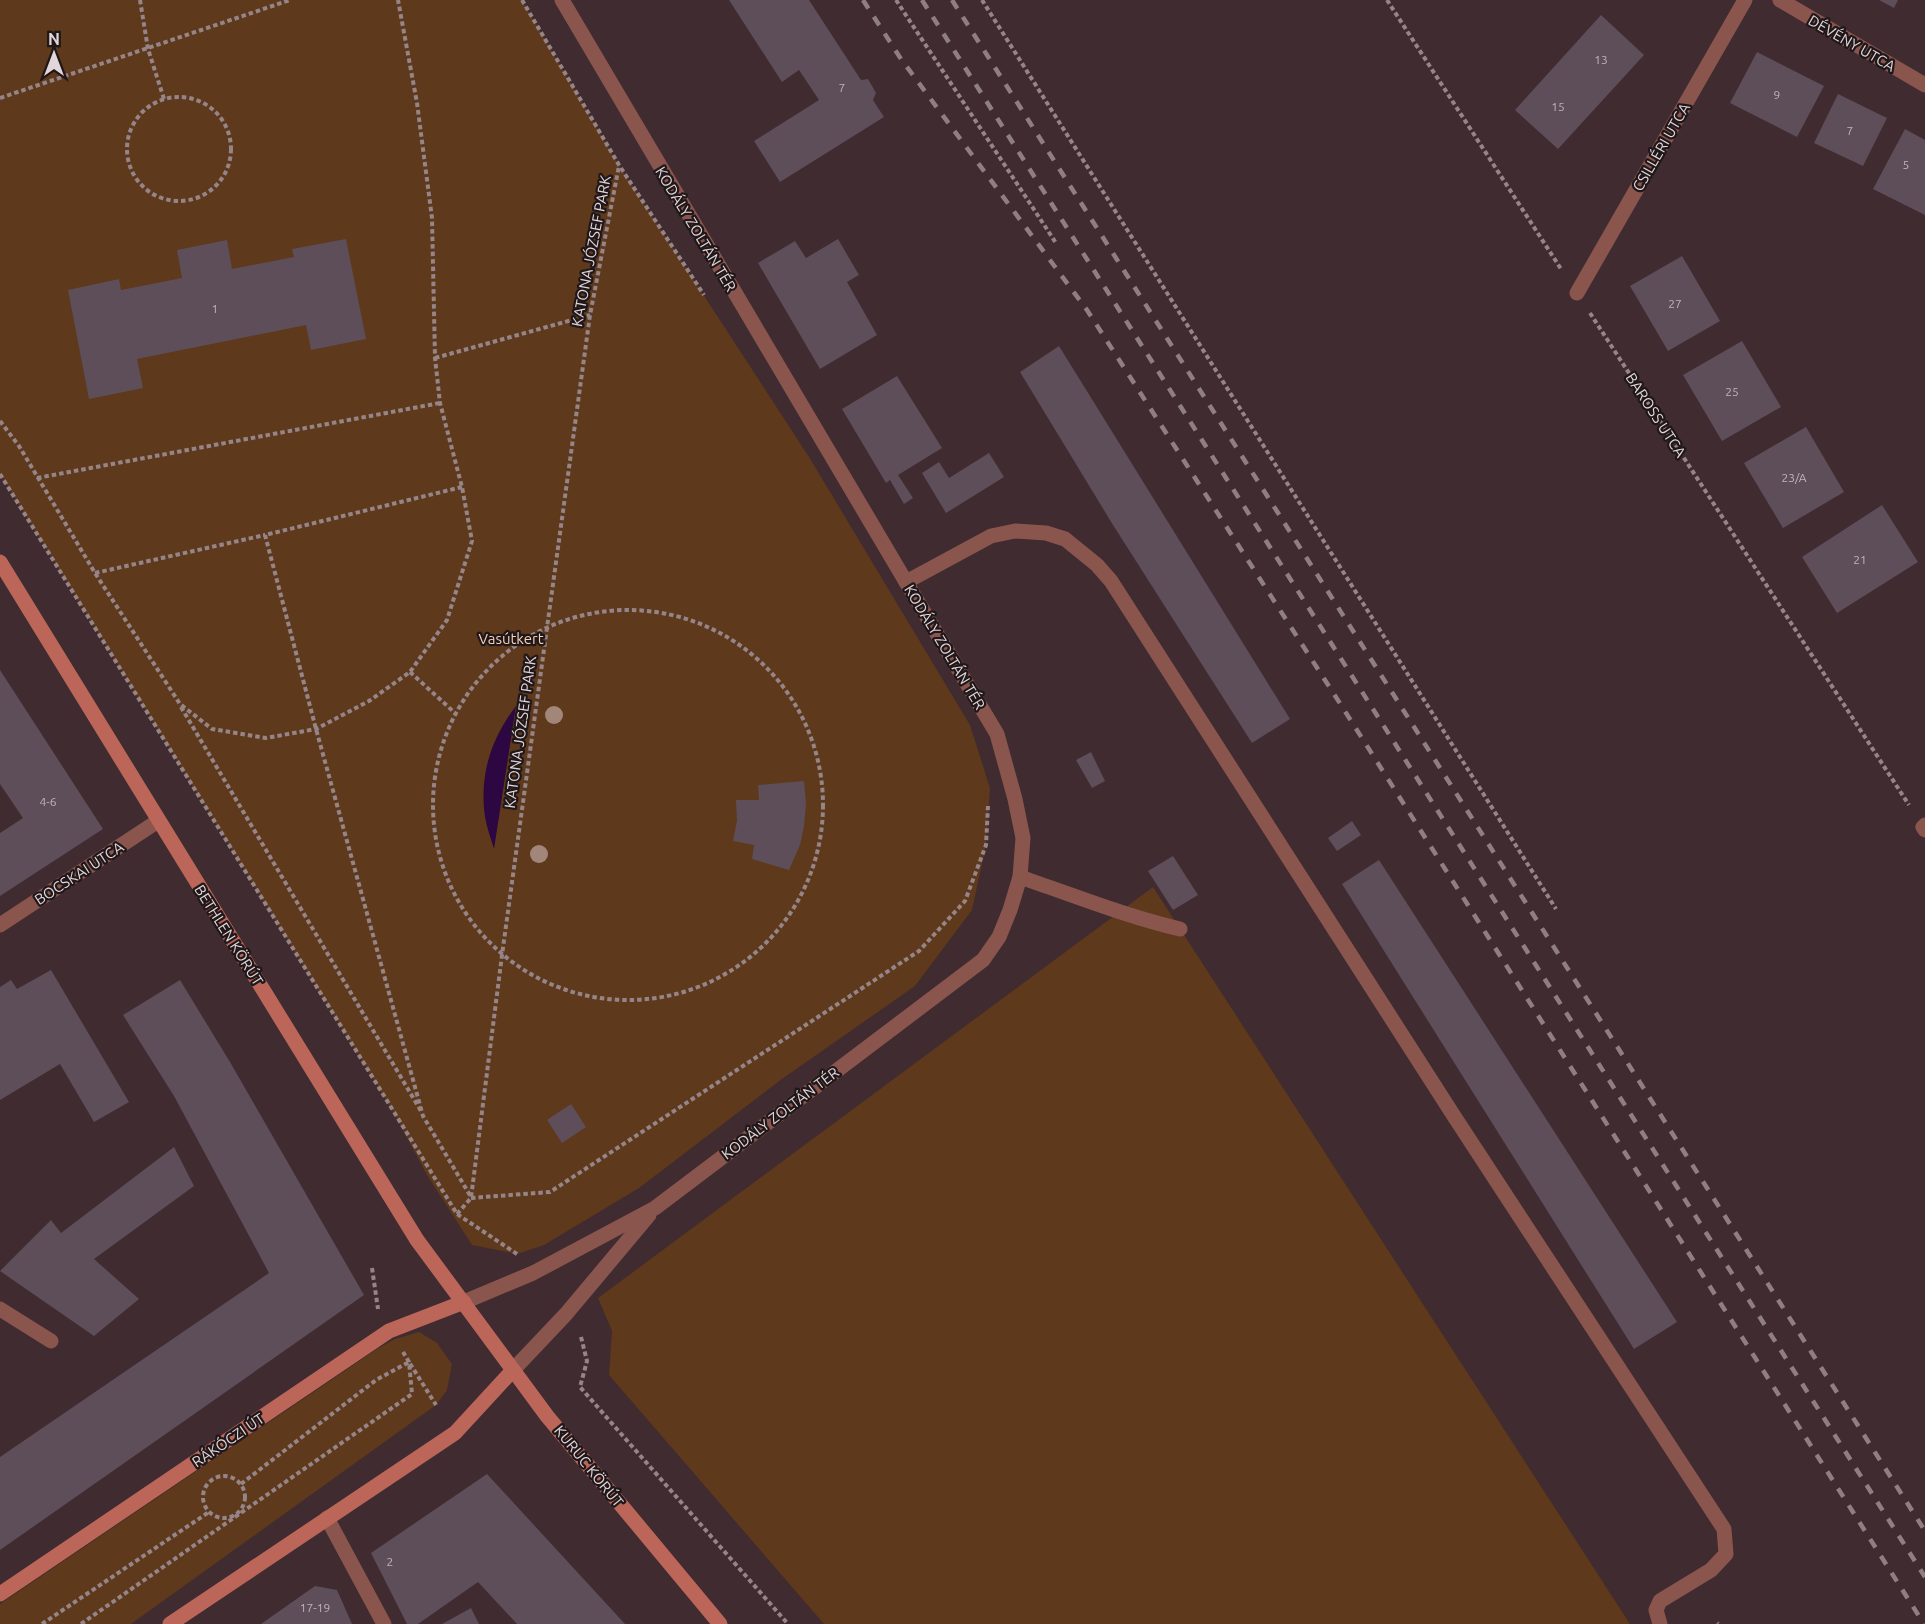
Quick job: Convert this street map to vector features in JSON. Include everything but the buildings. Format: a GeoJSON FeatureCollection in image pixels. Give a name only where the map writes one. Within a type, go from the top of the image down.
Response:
{"type":"FeatureCollection","features":[{"type":"Feature","properties":{"kind":"street","name":"KODÁLY ZOLTÁN TÉR"},"geometry":{"type":"LineString","coordinates":[[464,1302],[533,1273],[655,1208],[983,960],[999,937],[1010,910],[1020,877],[1023,838],[997,734],[562,0]]}},
{"type":"Feature","properties":{"kind":"street","name":"CSILLÉRI UTCA"},"geometry":{"type":"LineString","coordinates":[[1577,293],[1745,0]]}},
{"type":"Feature","properties":{"kind":"street","name":"DÉVÉNY UTCA"},"geometry":{"type":"LineString","coordinates":[[1780,0],[1925,85]]}},
{"type":"Feature","properties":{"kind":"street"},"geometry":{"type":"LineString","coordinates":[[906,582],[991,536],[1015,531],[1046,533],[1065,539],[1097,565],[1111,581],[1458,1123],[1724,1529],[1726,1554],[1711,1570],[1660,1601],[1656,1610],[1660,1624]]}},
{"type":"Feature","properties":{"kind":"street","name":"BETHLEN KÖRÚT"},"geometry":{"type":"LineString","coordinates":[[0,562],[417,1240],[464,1302]]}},
{"type":"Feature","properties":{"kind":"street","name":"BOCSKAI UTCA"},"geometry":{"type":"LineString","coordinates":[[0,925],[158,821]]}},
{"type":"Feature","properties":{"kind":"street"},"geometry":{"type":"LineString","coordinates":[[1020,877],[1124,914],[1180,929]]}},
{"type":"Feature","properties":{"kind":"street","name":"KODÁLY ZOLTÁN TÉR"},"geometry":{"type":"LineString","coordinates":[[513,1371],[566,1314],[655,1208]]}},
{"type":"Feature","properties":{"kind":"street","name":"KURUC KÖRÚT"},"geometry":{"type":"LineString","coordinates":[[464,1302],[547,1416],[720,1624]]}},
{"type":"Feature","properties":{"kind":"street","name":"RÁKÓCZI ÚT"},"geometry":{"type":"LineString","coordinates":[[0,1594],[389,1331],[464,1302]]}},
{"type":"Feature","properties":{"kind":"street"},"geometry":{"type":"LineString","coordinates":[[0,1309],[51,1341]]}},
{"type":"Feature","properties":{"kind":"street"},"geometry":{"type":"LineString","coordinates":[[170,1624],[455,1433],[513,1371]]}},
{"type":"Feature","properties":{"kind":"street"},"geometry":{"type":"LineString","coordinates":[[327,1518],[384,1624]]}},
{"type":"Feature","properties":{"kind":"path"},"geometry":{"type":"LineString","coordinates":[[140,0],[148,49],[164,99]]}},
{"type":"Feature","properties":{"kind":"path"},"geometry":{"type":"LineString","coordinates":[[0,98],[290,0]]}},
{"type":"Feature","properties":{"kind":"path"},"geometry":{"type":"LineString","coordinates":[[180,704],[212,729],[266,738],[316,729],[369,701],[410,672],[447,620],[472,541],[462,487],[440,403],[435,358],[432,218],[417,103],[398,0]]}},
{"type":"Feature","properties":{"kind":"path"},"geometry":{"type":"LineString","coordinates":[[522,0],[619,165],[704,296]]}},
{"type":"Feature","properties":{"kind":"path"},"geometry":{"type":"LineString","coordinates":[[896,0],[1056,243]]}},
{"type":"Feature","properties":{"kind":"path"},"geometry":{"type":"LineString","coordinates":[[982,0],[1556,909]]}},
{"type":"Feature","properties":{"kind":"path","name":"BAROSS UTCA"},"geometry":{"type":"LineString","coordinates":[[1387,0],[1924,827]]}},
{"type":"Feature","properties":{"kind":"path"},"geometry":{"type":"LineString","coordinates":[[181,97],[198,101],[213,110],[224,123],[230,139],[231,156],[226,172],[216,186],[201,196],[185,201],[168,201],[152,194],[139,183],[130,168],[126,151],[129,134],[136,118],[149,107],[164,99],[181,97]]}},
{"type":"Feature","properties":{"kind":"path","name":"KATONA JÓZSEF PARK"},"geometry":{"type":"LineString","coordinates":[[471,1198],[590,315],[619,165]]}},
{"type":"Feature","properties":{"kind":"path"},"geometry":{"type":"LineString","coordinates":[[435,358],[590,315]]}},
{"type":"Feature","properties":{"kind":"path"},"geometry":{"type":"LineString","coordinates":[[37,478],[440,403]]}},
{"type":"Feature","properties":{"kind":"path"},"geometry":{"type":"LineString","coordinates":[[0,421],[180,704],[471,1198]]}},
{"type":"Feature","properties":{"kind":"path"},"geometry":{"type":"LineString","coordinates":[[0,474],[457,1214],[517,1254]]}},
{"type":"Feature","properties":{"kind":"path"},"geometry":{"type":"LineString","coordinates":[[95,573],[462,487]]}},
{"type":"Feature","properties":{"kind":"path"},"geometry":{"type":"LineString","coordinates":[[265,535],[423,1116]]}},
{"type":"Feature","properties":{"kind":"path"},"geometry":{"type":"LineString","coordinates":[[643,610],[688,619],[729,638],[766,665],[795,701],[814,742],[824,787],[823,832],[812,876],[790,916],[768,942],[760,951],[723,977],[681,994],[636,1001],[591,998],[547,984],[502,956],[470,921],[444,873],[432,819],[436,765],[455,713],[480,676],[548,622],[597,612],[643,610]]}},
{"type":"Feature","properties":{"kind":"path"},"geometry":{"type":"LineString","coordinates":[[410,672],[455,713]]}},
{"type":"Feature","properties":{"kind":"path"},"geometry":{"type":"LineString","coordinates":[[457,1214],[471,1198],[550,1192],[919,951],[965,901],[986,845],[989,799]]}},
{"type":"Feature","properties":{"kind":"path"},"geometry":{"type":"LineString","coordinates":[[372,1268],[378,1314]]}},
{"type":"Feature","properties":{"kind":"path"},"geometry":{"type":"LineString","coordinates":[[579,1330],[587,1360],[580,1388],[788,1624]]}},
{"type":"Feature","properties":{"kind":"path"},"geometry":{"type":"LineString","coordinates":[[409,1362],[436,1405]]}},
{"type":"Feature","properties":{"kind":"path"},"geometry":{"type":"LineString","coordinates":[[241,1484],[376,1380],[409,1362]]}},
{"type":"Feature","properties":{"kind":"path"},"geometry":{"type":"LineString","coordinates":[[81,1624],[412,1394],[409,1362]]}},
{"type":"Feature","properties":{"kind":"path"},"geometry":{"type":"LineString","coordinates":[[229,1476],[241,1484],[245,1496],[242,1508],[233,1516],[220,1518],[208,1512],[202,1499],[205,1486],[215,1477],[229,1476]]}},
{"type":"Feature","properties":{"kind":"path"},"geometry":{"type":"LineString","coordinates":[[42,1624],[208,1512]]}},
{"type":"Feature","properties":{"kind":"green space","name":"Vasútkert"},"geometry":{"type":"Polygon","coordinates":[[[0,0],[522,0],[619,165],[809,457],[970,725],[990,788],[986,845],[972,910],[915,986],[782,1079],[639,1188],[544,1245],[517,1254],[472,1245],[427,1175],[394,1113],[0,474],[0,0]]]}},
{"type":"Feature","properties":{"kind":"green space"},"geometry":{"type":"Polygon","coordinates":[[[1153,887],[1630,1624],[824,1624],[609,1375],[612,1331],[598,1298],[1153,887]]]}},
{"type":"Feature","properties":{"kind":"green space"},"geometry":{"type":"Polygon","coordinates":[[[419,1332],[437,1343],[452,1364],[447,1390],[436,1405],[131,1624],[0,1624],[0,1604],[377,1349],[395,1339],[419,1332]]]}},
{"type":"Feature","properties":{"kind":"shaded area"},"geometry":{"type":"Polygon","coordinates":[[[516,706],[494,849],[485,817],[486,772],[500,731],[516,706]]]}},
{"type":"Feature","properties":{"kind":"railway"},"geometry":{"type":"LineString","coordinates":[[863,0],[901,59],[1087,310],[1341,705],[1924,1624]]}},
{"type":"Feature","properties":{"kind":"railway"},"geometry":{"type":"LineString","coordinates":[[922,0],[1925,1577]]}},
{"type":"Feature","properties":{"kind":"railway"},"geometry":{"type":"LineString","coordinates":[[952,0],[1925,1531]]}}]}
